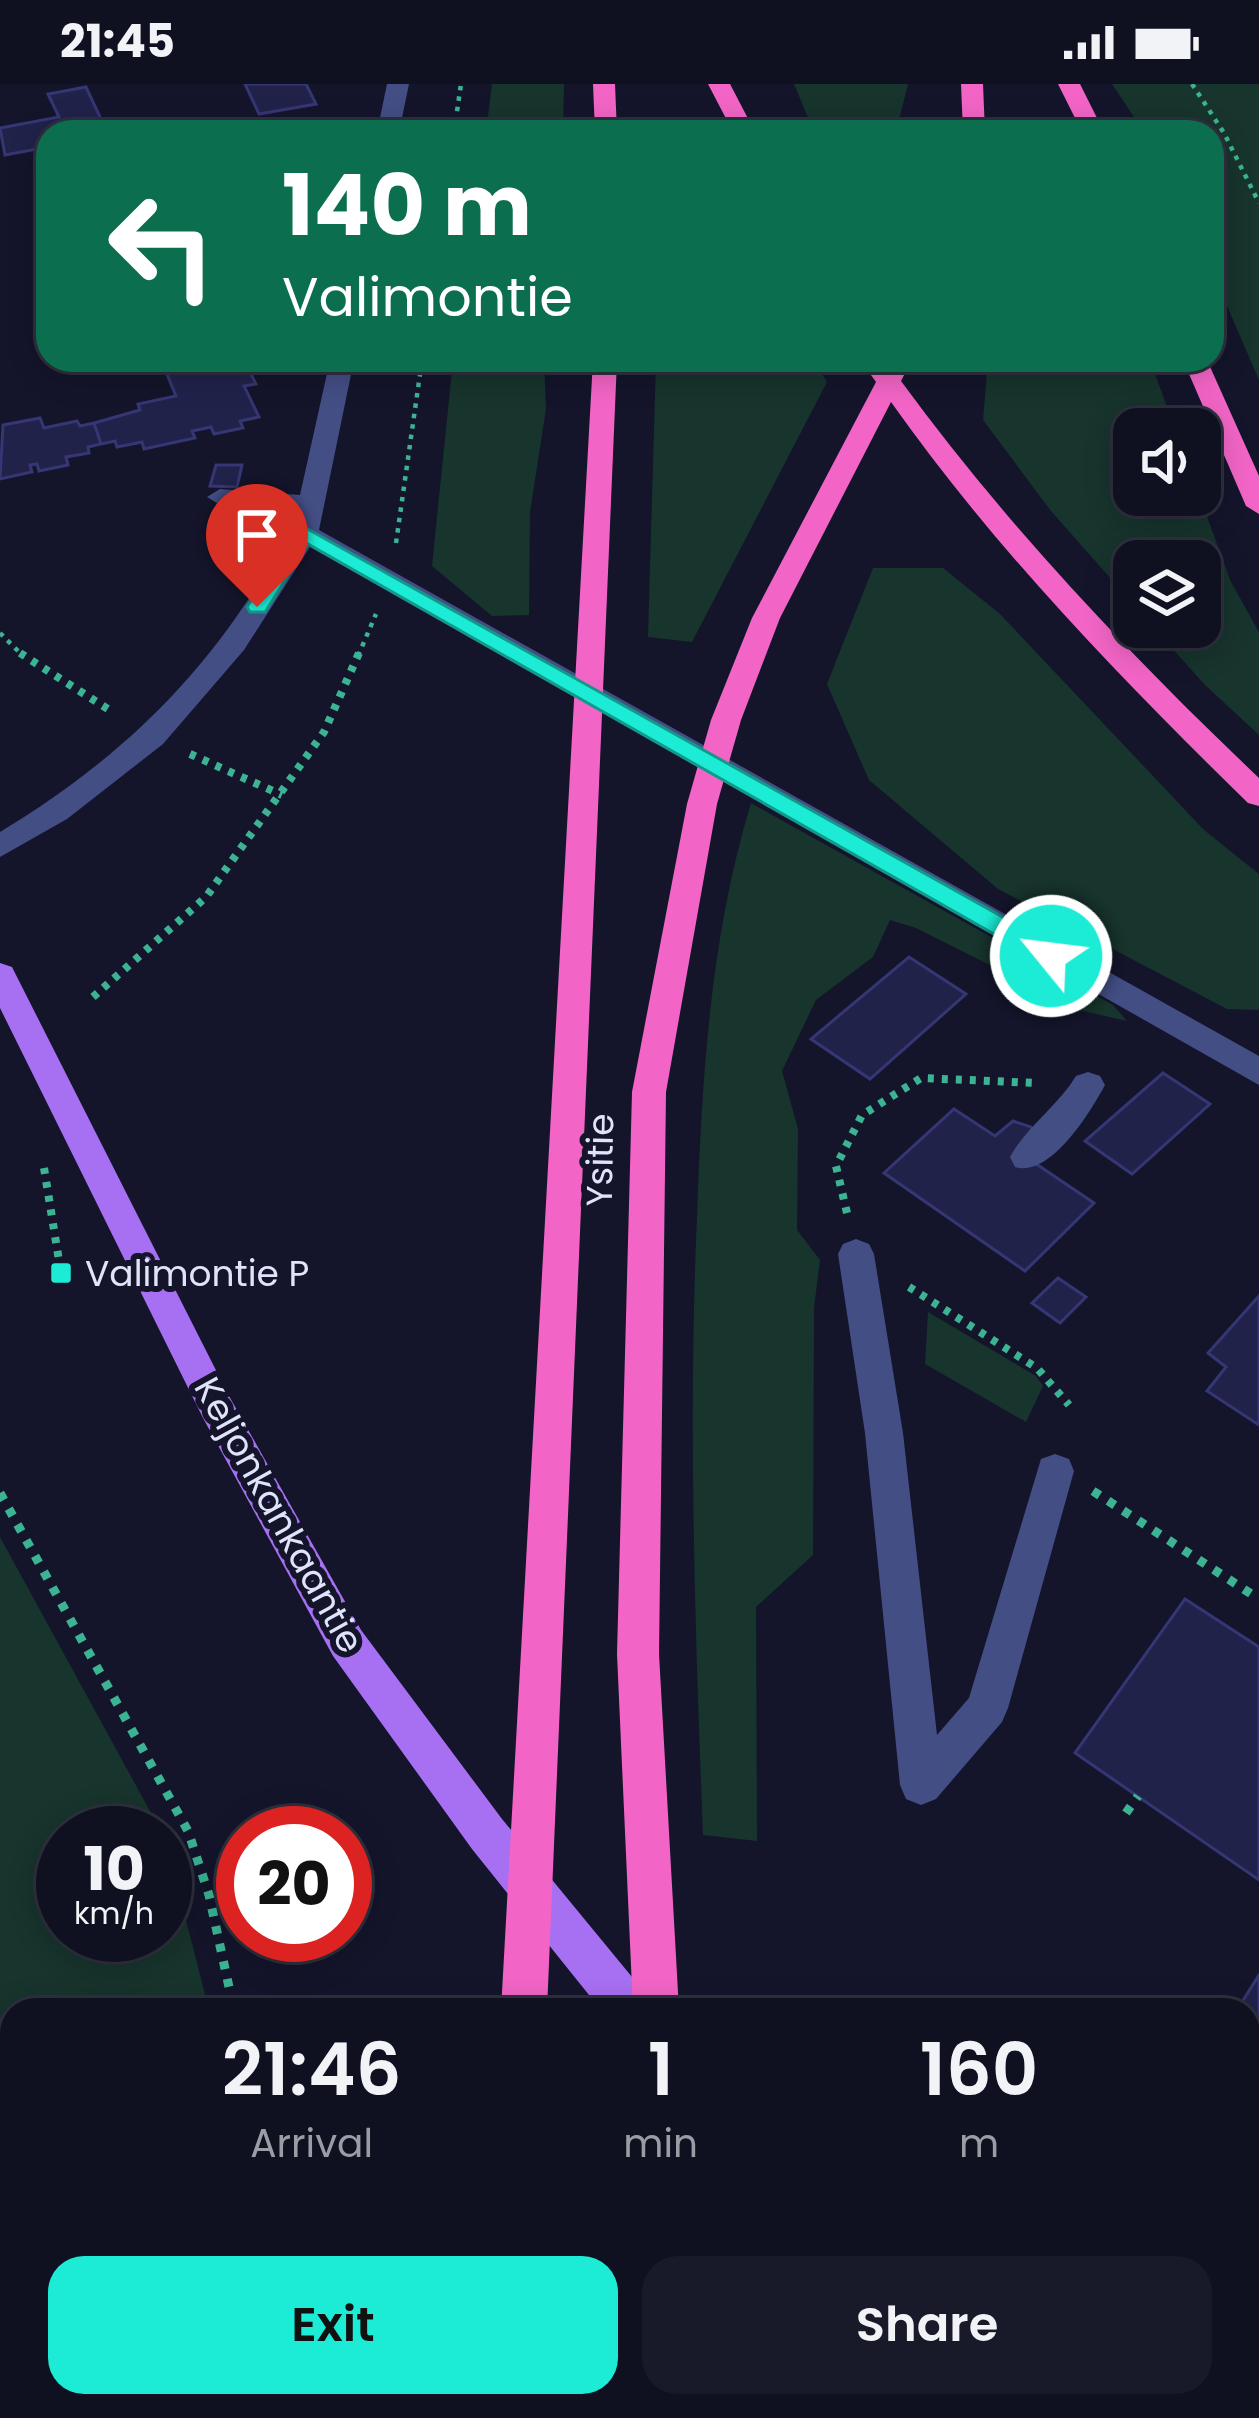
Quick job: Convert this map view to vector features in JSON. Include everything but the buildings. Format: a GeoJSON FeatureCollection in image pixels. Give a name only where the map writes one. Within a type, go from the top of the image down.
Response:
{"type":"FeatureCollection","features":[{"type":"Feature","properties":{"kind":"highway"},"geometry":{"type":"LineString","coordinates":[[604,84],[606,120]]}},
{"type":"Feature","properties":{"kind":"highway"},"geometry":{"type":"LineString","coordinates":[[719,84],[738,120]]}},
{"type":"Feature","properties":{"kind":"highway"},"geometry":{"type":"LineString","coordinates":[[972,84],[974,120]]}},
{"type":"Feature","properties":{"kind":"highway"},"geometry":{"type":"LineString","coordinates":[[1069,84],[1087,120]]}},
{"type":"Feature","properties":{"kind":"highway"},"geometry":{"type":"LineString","coordinates":[[525,1998],[604,372]]}},
{"type":"Feature","properties":{"kind":"highway"},"geometry":{"type":"LineString","coordinates":[[883,372],[963,485],[1137,679],[1259,796]]}},
{"type":"Feature","properties":{"kind":"highway","name":"Ysitie"},"geometry":{"type":"LineString","coordinates":[[655,1998],[638,1654],[649,1092],[703,804],[726,720],[766,619],[894,372]]}},
{"type":"Feature","properties":{"kind":"highway"},"geometry":{"type":"LineString","coordinates":[[1200,372],[1259,506]]}},
{"type":"Feature","properties":{"kind":"main road","name":"Keljonkankaantie"},"geometry":{"type":"LineString","coordinates":[[0,975],[216,1407],[347,1643],[488,1834],[620,1998]]}},
{"type":"Feature","properties":{"kind":"street"},"geometry":{"type":"LineString","coordinates":[[390,120],[398,84]]}},
{"type":"Feature","properties":{"kind":"street"},"geometry":{"type":"LineString","coordinates":[[0,846],[56,812],[152,737],[234,644],[304,533],[340,372]]}},
{"type":"Feature","properties":{"kind":"street"},"geometry":{"type":"LineString","coordinates":[[220,497],[312,503]]}},
{"type":"Feature","properties":{"kind":"street"},"geometry":{"type":"LineString","coordinates":[[304,533],[1259,1072]]}},
{"type":"Feature","properties":{"kind":"street"},"geometry":{"type":"LineString","coordinates":[[1027,1157],[1072,1112],[1088,1085]]}},
{"type":"Feature","properties":{"kind":"street"},"geometry":{"type":"LineString","coordinates":[[856,1254],[884,1433],[921,1785],[987,1708],[1055,1472]]}},
{"type":"Feature","properties":{"kind":"path"},"geometry":{"type":"LineString","coordinates":[[456,120],[461,84]]}},
{"type":"Feature","properties":{"kind":"path"},"geometry":{"type":"LineString","coordinates":[[1192,84],[1212,120]]}},
{"type":"Feature","properties":{"kind":"path"},"geometry":{"type":"LineString","coordinates":[[1224,141],[1259,203]]}},
{"type":"Feature","properties":{"kind":"path"},"geometry":{"type":"LineString","coordinates":[[94,998],[206,897],[324,732],[390,580],[420,372]]}},
{"type":"Feature","properties":{"kind":"path"},"geometry":{"type":"LineString","coordinates":[[1069,1405],[1036,1368],[856,1254],[836,1166],[862,1114],[921,1078],[1088,1085]]}},
{"type":"Feature","properties":{"kind":"path"},"geometry":{"type":"LineString","coordinates":[[43,1160],[61,1273]]}},
{"type":"Feature","properties":{"kind":"path"},"geometry":{"type":"LineString","coordinates":[[0,1493],[42,1579],[126,1715],[190,1836],[231,1998]]}},
{"type":"Feature","properties":{"kind":"path"},"geometry":{"type":"LineString","coordinates":[[1129,1515],[1259,1599]]}},
{"type":"Feature","properties":{"kind":"path"},"geometry":{"type":"LineString","coordinates":[[1126,1813],[1138,1796]]}},
{"type":"Feature","properties":{"kind":"green space"},"geometry":{"type":"Polygon","coordinates":[[[492,84],[564,84],[563,120],[488,120],[492,84]]]}},
{"type":"Feature","properties":{"kind":"green space"},"geometry":{"type":"Polygon","coordinates":[[[794,84],[908,84],[899,120],[809,120],[794,84]]]}},
{"type":"Feature","properties":{"kind":"green space"},"geometry":{"type":"Polygon","coordinates":[[[1112,84],[1259,84],[1259,380],[1224,299],[1224,120],[1136,120],[1112,84]]]}},
{"type":"Feature","properties":{"kind":"green space"},"geometry":{"type":"Polygon","coordinates":[[[452,372],[544,372],[546,409],[530,512],[529,615],[492,616],[432,566],[452,372]]]}},
{"type":"Feature","properties":{"kind":"green space"},"geometry":{"type":"Polygon","coordinates":[[[656,372],[821,372],[827,382],[692,642],[648,637],[656,372]]]}},
{"type":"Feature","properties":{"kind":"green space"},"geometry":{"type":"Polygon","coordinates":[[[987,372],[1154,372],[1167,408],[1113,408],[1113,516],[1207,516],[1216,540],[1113,540],[1113,581],[1051,511],[983,420],[987,372]]]}},
{"type":"Feature","properties":{"kind":"green space"},"geometry":{"type":"Polygon","coordinates":[[[1221,555],[1259,632],[1259,735],[1172,648],[1221,648],[1221,555]]]}},
{"type":"Feature","properties":{"kind":"green space"},"geometry":{"type":"Polygon","coordinates":[[[873,568],[943,568],[1000,614],[1204,830],[1259,874],[1259,1010],[1227,1009],[998,889],[869,780],[827,684],[873,568]]]}},
{"type":"Feature","properties":{"kind":"green space"},"geometry":{"type":"Polygon","coordinates":[[[751,803],[1113,1005],[1127,1021],[1079,1010],[916,928],[890,920],[873,957],[816,1000],[782,1071],[798,1129],[797,1230],[820,1260],[814,1308],[813,1555],[756,1607],[757,1841],[703,1835],[693,1448],[694,1294],[705,1060],[726,905],[751,803]]]}},
{"type":"Feature","properties":{"kind":"green space"},"geometry":{"type":"Polygon","coordinates":[[[928,1312],[1036,1376],[1043,1386],[1026,1422],[925,1364],[928,1312]]]}},
{"type":"Feature","properties":{"kind":"green space"},"geometry":{"type":"Polygon","coordinates":[[[0,1537],[147,1806],[36,1806],[36,1962],[192,1962],[192,1944],[206,1998],[0,1998],[0,1537]]]}},
{"type":"Feature","properties":{"kind":"place","name":"Valimontie P"},"geometry":{"type":"Point","coordinates":[61,1273]}},
{"type":"Feature","properties":{"kind":"route"},"geometry":{"type":"LineString","coordinates":[[257,607],[304,533],[1051,956]]}}]}
